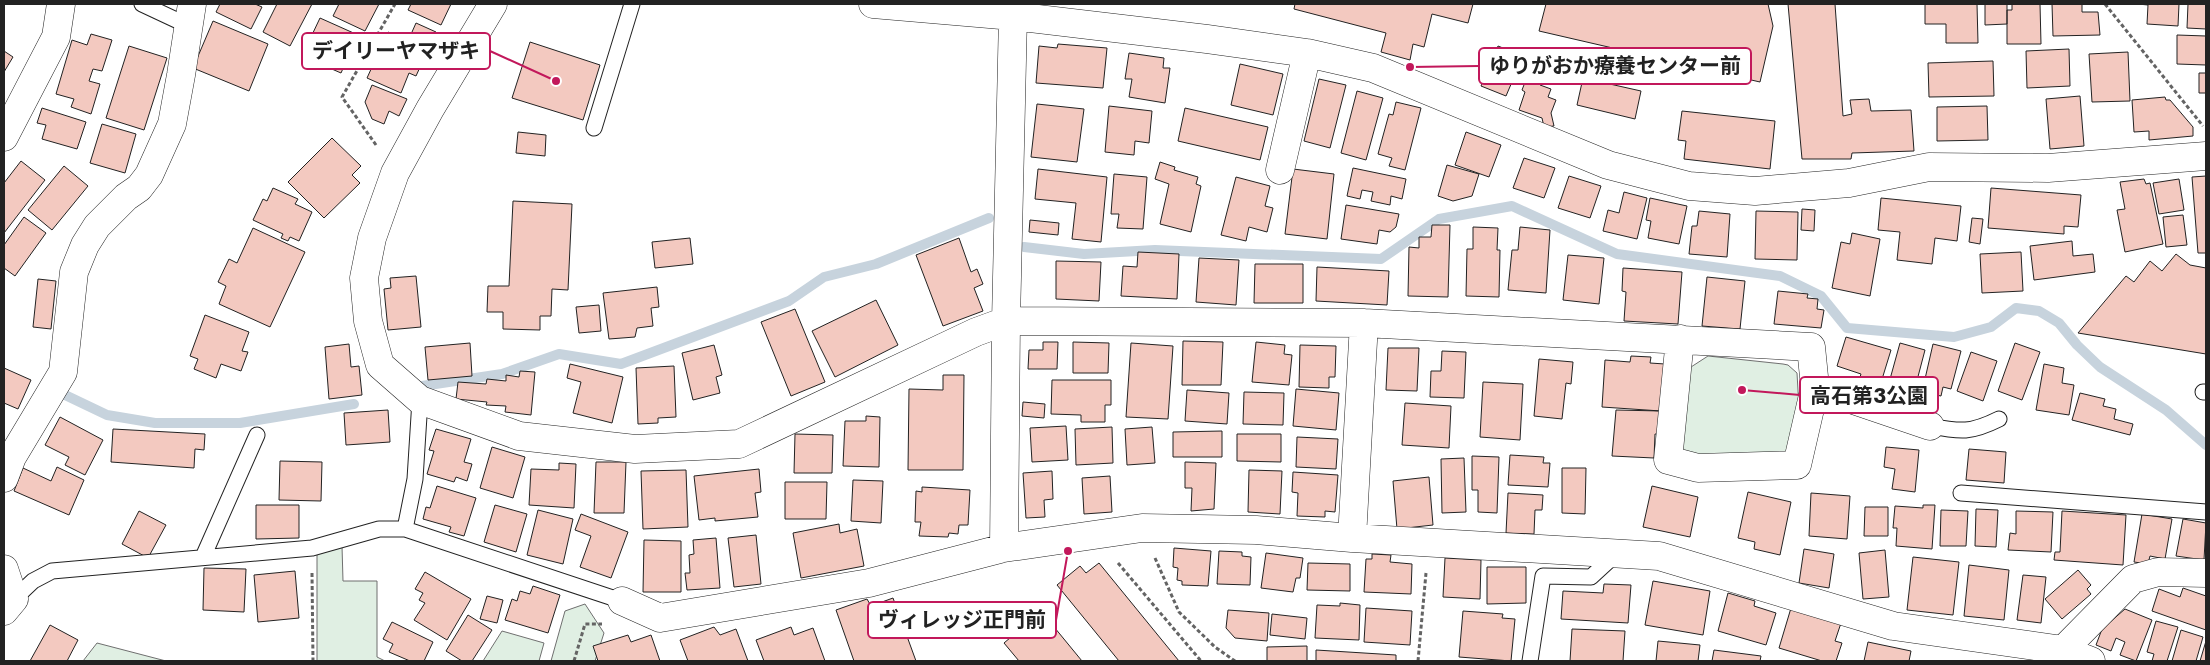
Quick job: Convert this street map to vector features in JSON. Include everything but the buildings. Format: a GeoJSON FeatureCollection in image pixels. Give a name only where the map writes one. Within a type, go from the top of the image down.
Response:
{"type":"FeatureCollection","features":[{"type":"Feature","properties":{"kind":"street"},"geometry":{"type":"LineString","coordinates":[[4,137],[56,37],[61,4]]}},
{"type":"Feature","properties":{"kind":"street"},"geometry":{"type":"LineString","coordinates":[[493,4],[430,109],[396,173],[372,238],[364,278],[368,322],[380,365],[420,400],[519,436],[635,449],[738,444],[976,332],[1006,321],[1364,323],[1680,339],[1812,347],[1815,387],[1797,465],[1698,468],[1668,460],[1680,339]]}},
{"type":"Feature","properties":{"kind":"street"},"geometry":{"type":"LineString","coordinates":[[873,4],[1013,16],[1207,39],[1307,54],[1373,68],[1608,165],[1689,186],[1755,190],[1849,183],[1929,167],[2048,168],[2206,156]]}},
{"type":"Feature","properties":{"kind":"street"},"geometry":{"type":"LineString","coordinates":[[7,462],[62,372],[74,272],[85,245],[97,226],[126,197],[139,188],[148,175],[172,124],[190,15]]}},
{"type":"Feature","properties":{"kind":"street"},"geometry":{"type":"LineString","coordinates":[[1004,548],[1006,321],[1013,16]]}},
{"type":"Feature","properties":{"kind":"street"},"geometry":{"type":"LineString","coordinates":[[1280,170],[1307,54]]}},
{"type":"Feature","properties":{"kind":"street"},"geometry":{"type":"LineString","coordinates":[[1352,538],[1364,323]]}},
{"type":"Feature","properties":{"kind":"street"},"geometry":{"type":"LineString","coordinates":[[1815,387],[1930,426]]}},
{"type":"Feature","properties":{"kind":"street"},"geometry":{"type":"LineString","coordinates":[[622,601],[660,618],[869,583],[1004,548],[1142,528],[1256,530],[1352,538],[1659,556],[1893,626],[2091,661]]}},
{"type":"Feature","properties":{"kind":"street"},"geometry":{"type":"LineString","coordinates":[[4,569],[9,605]]}},
{"type":"Feature","properties":{"kind":"street"},"geometry":{"type":"LineString","coordinates":[[2062,656],[2133,579],[2158,572],[2206,573]]}},
{"type":"Feature","properties":{"kind":"lane"},"geometry":{"type":"LineString","coordinates":[[142,4],[190,15]]}},
{"type":"Feature","properties":{"kind":"lane"},"geometry":{"type":"LineString","coordinates":[[594,128],[632,4]]}},
{"type":"Feature","properties":{"kind":"lane"},"geometry":{"type":"LineString","coordinates":[[405,529],[415,479],[420,400]]}},
{"type":"Feature","properties":{"kind":"lane"},"geometry":{"type":"LineString","coordinates":[[1930,426],[1958,432],[1980,428],[1999,419]]}},
{"type":"Feature","properties":{"kind":"lane"},"geometry":{"type":"LineString","coordinates":[[203,557],[257,435]]}},
{"type":"Feature","properties":{"kind":"lane"},"geometry":{"type":"LineString","coordinates":[[1962,493],[2206,512]]}},
{"type":"Feature","properties":{"kind":"lane"},"geometry":{"type":"LineString","coordinates":[[9,605],[33,581],[52,571],[312,548],[379,529],[405,529],[622,601]]}},
{"type":"Feature","properties":{"kind":"lane"},"geometry":{"type":"LineString","coordinates":[[1530,661],[1542,576],[1591,577],[1616,554]]}},
{"type":"Feature","properties":{"kind":"path"},"geometry":{"type":"LineString","coordinates":[[395,4],[342,97],[396,173]]}},
{"type":"Feature","properties":{"kind":"path"},"geometry":{"type":"LineString","coordinates":[[2105,4],[2206,130]]}},
{"type":"Feature","properties":{"kind":"path"},"geometry":{"type":"LineString","coordinates":[[1142,528],[1179,612],[1215,647],[1236,661]]}},
{"type":"Feature","properties":{"kind":"path"},"geometry":{"type":"LineString","coordinates":[[1418,661],[1426,579],[1425,542]]}},
{"type":"Feature","properties":{"kind":"path"},"geometry":{"type":"LineString","coordinates":[[312,548],[313,661]]}},
{"type":"Feature","properties":{"kind":"path"},"geometry":{"type":"LineString","coordinates":[[1114,559],[1201,661]]}},
{"type":"Feature","properties":{"kind":"path"},"geometry":{"type":"LineString","coordinates":[[574,661],[584,624],[616,624],[622,601]]}},
{"type":"Feature","properties":{"kind":"green space"},"geometry":{"type":"Polygon","coordinates":[[[1708,356],[1783,364],[1788,365],[1797,373],[1799,408],[1785,453],[1730,458],[1682,453],[1688,373],[1691,367],[1708,356]]]}},
{"type":"Feature","properties":{"kind":"green space"},"geometry":{"type":"Polygon","coordinates":[[[342,546],[343,581],[377,581],[377,657],[385,661],[317,661],[317,553],[342,546]]]}},
{"type":"Feature","properties":{"kind":"green space"},"geometry":{"type":"Polygon","coordinates":[[[585,604],[604,633],[595,661],[551,661],[565,611],[585,604]]]}},
{"type":"Feature","properties":{"kind":"green space"},"geometry":{"type":"Polygon","coordinates":[[[502,631],[544,643],[539,661],[483,661],[502,631]]]}},
{"type":"Feature","properties":{"kind":"green space"},"geometry":{"type":"Polygon","coordinates":[[[97,643],[166,661],[83,661],[97,643]]]}},
{"type":"Feature","properties":{"kind":"waterway"},"geometry":{"type":"LineString","coordinates":[[1024,247],[1084,254],[1155,250],[1381,259],[1439,219],[1512,206],[1617,254],[1780,276],[1821,296],[1847,328],[1954,337],[1991,327],[2016,308],[2039,311],[2059,323],[2077,345],[2100,367],[2166,410],[2206,445]]}},
{"type":"Feature","properties":{"kind":"waterway"},"geometry":{"type":"LineString","coordinates":[[422,386],[502,374],[559,354],[621,364],[789,301],[824,277],[876,264],[989,218]]}},
{"type":"Feature","properties":{"kind":"waterway"},"geometry":{"type":"LineString","coordinates":[[63,394],[107,415],[155,423],[240,423],[354,404]]}},
{"type":"Feature","properties":{"kind":"place","name":"ゆりがおか療養センター前"},"geometry":{"type":"Point","coordinates":[1410,67]}},
{"type":"Feature","properties":{"kind":"place","name":"デイリーヤマザキ"},"geometry":{"type":"Point","coordinates":[556,81]}},
{"type":"Feature","properties":{"kind":"place","name":"高石第3公園"},"geometry":{"type":"Point","coordinates":[1742,390]}},
{"type":"Feature","properties":{"kind":"place","name":"ヴィレッジ正門前"},"geometry":{"type":"Point","coordinates":[1068,551]}}]}
